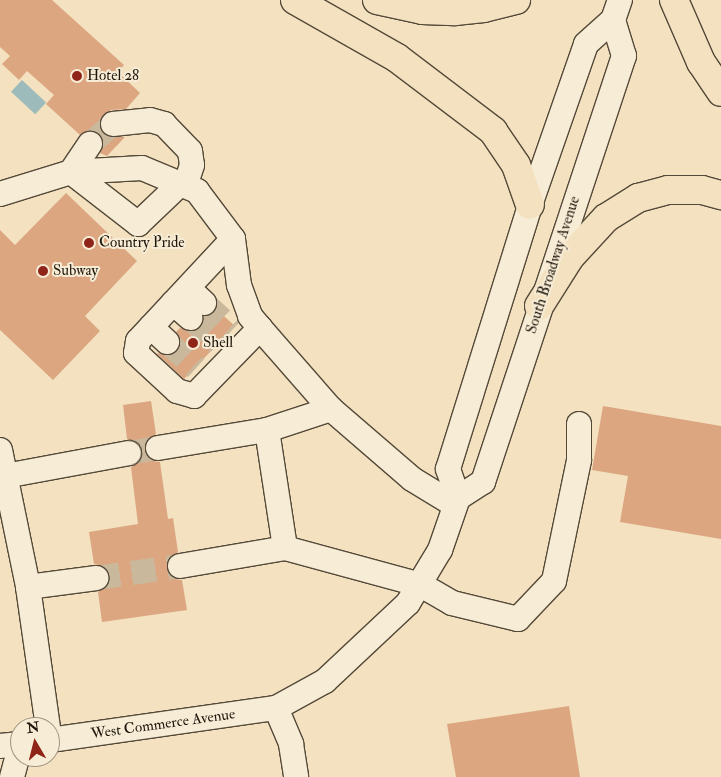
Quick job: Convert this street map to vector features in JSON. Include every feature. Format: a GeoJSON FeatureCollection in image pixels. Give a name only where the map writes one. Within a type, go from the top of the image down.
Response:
{"type":"FeatureCollection","features":[{"type":"Feature","properties":{"kind":"highway"},"geometry":{"type":"LineString","coordinates":[[295,0],[397,58],[493,131],[516,166],[530,205]]}},
{"type":"Feature","properties":{"kind":"highway"},"geometry":{"type":"LineString","coordinates":[[377,0],[422,10],[484,8],[516,0]]}},
{"type":"Feature","properties":{"kind":"highway"},"geometry":{"type":"LineString","coordinates":[[674,0],[701,62],[721,92]]}},
{"type":"Feature","properties":{"kind":"highway"},"geometry":{"type":"LineString","coordinates":[[539,306],[570,257],[606,218],[638,198],[668,190],[702,190],[721,195]]}},
{"type":"Feature","properties":{"kind":"street","name":"South Broadway Avenue"},"geometry":{"type":"LineString","coordinates":[[616,10],[624,56],[539,306],[483,482],[456,502],[448,469],[530,205],[586,44],[616,10]]}},
{"type":"Feature","properties":{"kind":"street"},"geometry":{"type":"LineString","coordinates":[[71,172],[138,224],[183,185],[192,165],[190,152],[164,124],[150,120],[113,124]]}},
{"type":"Feature","properties":{"kind":"street"},"geometry":{"type":"LineString","coordinates":[[71,172],[90,144]]}},
{"type":"Feature","properties":{"kind":"street"},"geometry":{"type":"LineString","coordinates":[[0,194],[71,172],[142,168],[197,191],[233,239],[239,285],[250,316],[238,340],[202,374],[194,396],[177,391],[136,353],[138,341],[159,334],[189,303],[233,239]]}},
{"type":"Feature","properties":{"kind":"street"},"geometry":{"type":"LineString","coordinates":[[238,340],[330,410],[412,479],[456,502],[440,550],[408,603],[325,680],[276,708],[290,744],[296,777]]}},
{"type":"Feature","properties":{"kind":"street"},"geometry":{"type":"LineString","coordinates":[[158,448],[267,430],[330,410]]}},
{"type":"Feature","properties":{"kind":"street"},"geometry":{"type":"LineString","coordinates":[[180,566],[285,548],[420,585],[452,603],[518,619],[554,581],[579,460],[580,424]]}},
{"type":"Feature","properties":{"kind":"street"},"geometry":{"type":"LineString","coordinates":[[267,430],[285,548]]}},
{"type":"Feature","properties":{"kind":"street"},"geometry":{"type":"LineString","coordinates":[[0,450],[28,587],[47,717]]}},
{"type":"Feature","properties":{"kind":"street"},"geometry":{"type":"LineString","coordinates":[[5,476],[129,453]]}},
{"type":"Feature","properties":{"kind":"street"},"geometry":{"type":"LineString","coordinates":[[28,587],[96,578]]}},
{"type":"Feature","properties":{"kind":"street","name":"West Commerce Avenue"},"geometry":{"type":"LineString","coordinates":[[60,739],[276,708]]}},
{"type":"Feature","properties":{"kind":"water"},"geometry":{"type":"Polygon","coordinates":[[[22,80],[46,103],[35,114],[11,92],[22,80]]]}},
{"type":"Feature","properties":{"kind":"building","name":"Hotel 28"},"geometry":{"type":"Polygon","coordinates":[[[0,0],[52,0],[124,65],[118,72],[140,93],[126,109],[111,110],[101,118],[99,126],[107,136],[125,137],[107,156],[100,153],[104,145],[98,133],[91,130],[80,135],[46,104],[54,95],[27,71],[19,80],[2,64],[10,56],[0,47],[0,0]]]}},
{"type":"Feature","properties":{"kind":"building"},"geometry":{"type":"Polygon","coordinates":[[[66,193],[137,261],[85,316],[100,331],[53,380],[0,330],[0,230],[15,245],[66,193]]]}},
{"type":"Feature","properties":{"kind":"building","name":"Shell"},"geometry":{"type":"Polygon","coordinates":[[[216,309],[235,326],[184,379],[156,353],[170,355],[177,352],[180,345],[176,332],[180,328],[195,331],[201,327],[203,316],[216,309]]]}},
{"type":"Feature","properties":{"kind":"building"},"geometry":{"type":"Polygon","coordinates":[[[151,401],[156,434],[145,443],[145,451],[153,461],[160,462],[168,519],[173,518],[178,552],[167,561],[167,569],[175,579],[182,580],[187,610],[102,622],[98,592],[108,584],[110,576],[102,566],[94,564],[89,532],[138,524],[131,467],[138,463],[143,451],[139,444],[127,439],[123,405],[151,401]]]}},
{"type":"Feature","properties":{"kind":"building"},"geometry":{"type":"Polygon","coordinates":[[[603,406],[721,426],[721,539],[620,522],[628,476],[592,470],[603,406]]]}},
{"type":"Feature","properties":{"kind":"building"},"geometry":{"type":"Polygon","coordinates":[[[569,706],[580,777],[456,777],[447,724],[569,706]]]}},
{"type":"Feature","properties":{"kind":"tunnel"},"geometry":{"type":"LineString","coordinates":[[90,144],[113,124]]}},
{"type":"Feature","properties":{"kind":"tunnel"},"geometry":{"type":"LineString","coordinates":[[204,303],[233,329]]}},
{"type":"Feature","properties":{"kind":"tunnel"},"geometry":{"type":"LineString","coordinates":[[190,318],[218,344]]}},
{"type":"Feature","properties":{"kind":"tunnel"},"geometry":{"type":"LineString","coordinates":[[167,342],[196,368]]}},
{"type":"Feature","properties":{"kind":"tunnel"},"geometry":{"type":"LineString","coordinates":[[129,453],[158,448]]}},
{"type":"Feature","properties":{"kind":"tunnel"},"geometry":{"type":"LineString","coordinates":[[96,578],[180,566]]}},
{"type":"Feature","properties":{"kind":"place","name":"Hotel 28"},"geometry":{"type":"Point","coordinates":[77,76]}},
{"type":"Feature","properties":{"kind":"place","name":"Country Pride"},"geometry":{"type":"Point","coordinates":[89,243]}},
{"type":"Feature","properties":{"kind":"place","name":"Subway"},"geometry":{"type":"Point","coordinates":[43,271]}},
{"type":"Feature","properties":{"kind":"place","name":"Shell"},"geometry":{"type":"Point","coordinates":[193,343]}}]}
